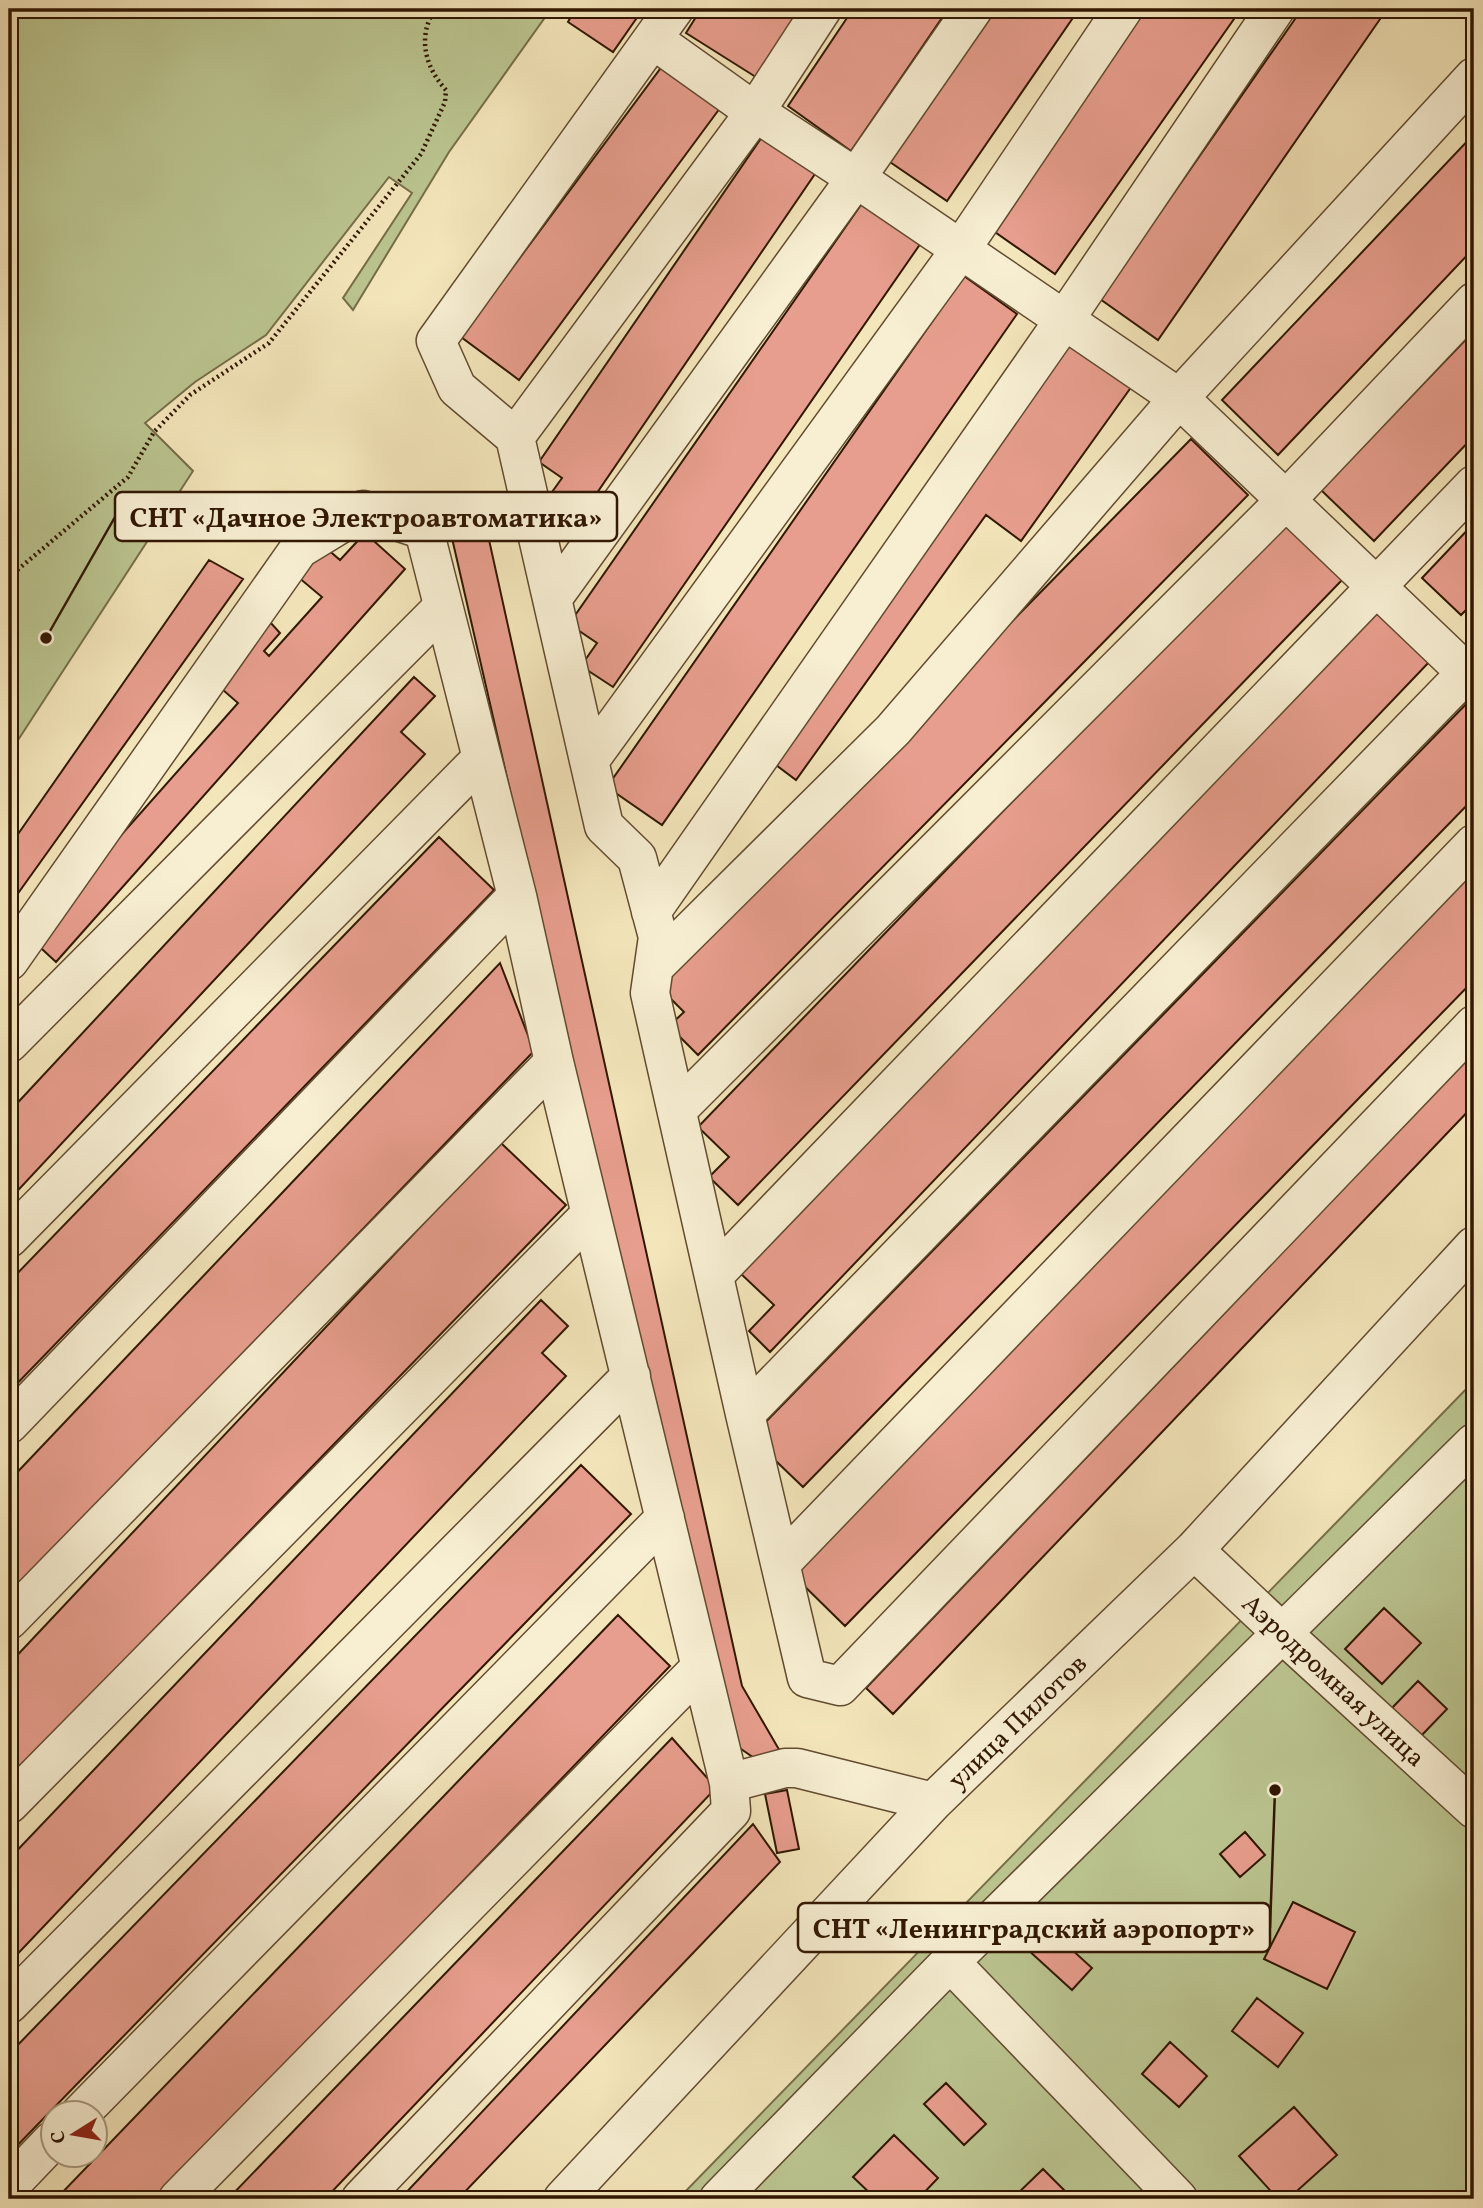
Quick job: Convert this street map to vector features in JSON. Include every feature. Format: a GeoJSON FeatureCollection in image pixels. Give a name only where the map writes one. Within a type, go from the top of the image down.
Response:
{"type":"FeatureCollection","features":[{"type":"Feature","properties":{"kind":"street"},"geometry":{"type":"LineString","coordinates":[[674,9],[436,341],[457,388],[515,437],[604,826],[637,858],[658,937],[650,993],[807,1678],[840,1686],[1474,1026]]}},
{"type":"Feature","properties":{"kind":"street"},"geometry":{"type":"LineString","coordinates":[[515,437],[755,112],[822,9]]}},
{"type":"Feature","properties":{"kind":"street"},"geometry":{"type":"LineString","coordinates":[[552,599],[856,178],[973,9]]}},
{"type":"Feature","properties":{"kind":"street"},"geometry":{"type":"LineString","coordinates":[[589,761],[961,250],[1123,9]]}},
{"type":"Feature","properties":{"kind":"street"},"geometry":{"type":"LineString","coordinates":[[651,912],[1065,319],[1275,9]]}},
{"type":"Feature","properties":{"kind":"street"},"geometry":{"type":"LineString","coordinates":[[654,40],[755,112],[1179,398],[1472,673],[745,1414]]}},
{"type":"Feature","properties":{"kind":"street"},"geometry":{"type":"LineString","coordinates":[[654,967],[893,730],[1179,398],[1474,77]]}},
{"type":"Feature","properties":{"kind":"street"},"geometry":{"type":"LineString","coordinates":[[677,1110],[1286,499],[1474,302]]}},
{"type":"Feature","properties":{"kind":"street"},"geometry":{"type":"LineString","coordinates":[[715,1274],[1474,485]]}},
{"type":"Feature","properties":{"kind":"street"},"geometry":{"type":"LineString","coordinates":[[9,961],[299,549],[363,510],[424,530],[516,896],[729,1783],[731,1811],[361,2199]]}},
{"type":"Feature","properties":{"kind":"street"},"geometry":{"type":"LineString","coordinates":[[9,1043],[443,607]]}},
{"type":"Feature","properties":{"kind":"street"},"geometry":{"type":"LineString","coordinates":[[9,1238],[482,758]]}},
{"type":"Feature","properties":{"kind":"street"},"geometry":{"type":"LineString","coordinates":[[781,1563],[1474,844]]}},
{"type":"Feature","properties":{"kind":"street"},"geometry":{"type":"LineString","coordinates":[[9,1424],[516,896]]}},
{"type":"Feature","properties":{"kind":"street"},"geometry":{"type":"LineString","coordinates":[[9,1620],[554,1062]]}},
{"type":"Feature","properties":{"kind":"street"},"geometry":{"type":"LineString","coordinates":[[9,1804],[591,1214]]}},
{"type":"Feature","properties":{"kind":"street","name":"улица Пилотов"},"geometry":{"type":"LineString","coordinates":[[563,2199],[933,1802],[1194,1550],[1474,1247]]}},
{"type":"Feature","properties":{"kind":"street"},"geometry":{"type":"LineString","coordinates":[[9,2004],[631,1376]]}},
{"type":"Feature","properties":{"kind":"street"},"geometry":{"type":"LineString","coordinates":[[719,2199],[950,1962],[1474,1443]]}},
{"type":"Feature","properties":{"kind":"street"},"geometry":{"type":"LineString","coordinates":[[93,2100],[665,1518]]}},
{"type":"Feature","properties":{"kind":"street","name":"Аэродромная улица"},"geometry":{"type":"LineString","coordinates":[[1194,1550],[1474,1808]]}},
{"type":"Feature","properties":{"kind":"street"},"geometry":{"type":"LineString","coordinates":[[178,2199],[701,1667]]}},
{"type":"Feature","properties":{"kind":"street"},"geometry":{"type":"LineString","coordinates":[[729,1783],[797,1768],[933,1802]]}},
{"type":"Feature","properties":{"kind":"street"},"geometry":{"type":"LineString","coordinates":[[950,1962],[1178,2199]]}},
{"type":"Feature","properties":{"kind":"street"},"geometry":{"type":"LineString","coordinates":[[9,2186],[38,2156]]}},
{"type":"Feature","properties":{"kind":"path"},"geometry":{"type":"LineString","coordinates":[[9,577],[128,477],[154,432],[190,395],[269,343],[421,155],[446,102],[446,90],[433,76],[424,37],[426,22],[435,9]]}},
{"type":"Feature","properties":{"kind":"green space"},"geometry":{"type":"Polygon","coordinates":[[[9,9],[551,9],[449,152],[353,310],[343,298],[412,193],[389,177],[266,335],[195,382],[145,423],[193,471],[9,754],[9,9]]]}},
{"type":"Feature","properties":{"kind":"green space"},"geometry":{"type":"Polygon","coordinates":[[[1474,1381],[1474,2199],[678,2199],[1474,1381]]]}},
{"type":"Feature","properties":{"kind":"building"},"geometry":{"type":"Polygon","coordinates":[[[575,9],[643,9],[613,52],[568,22],[575,9]]]}},
{"type":"Feature","properties":{"kind":"building"},"geometry":{"type":"Polygon","coordinates":[[[701,9],[804,9],[759,79],[686,33],[701,9]]]}},
{"type":"Feature","properties":{"kind":"building"},"geometry":{"type":"Polygon","coordinates":[[[853,9],[948,9],[851,151],[788,106],[853,9]]]}},
{"type":"Feature","properties":{"kind":"building"},"geometry":{"type":"Polygon","coordinates":[[[995,9],[1079,9],[947,201],[890,162],[995,9]]]}},
{"type":"Feature","properties":{"kind":"building"},"geometry":{"type":"Polygon","coordinates":[[[1146,9],[1241,9],[1055,274],[992,230],[1146,9]]]}},
{"type":"Feature","properties":{"kind":"building"},"geometry":{"type":"Polygon","coordinates":[[[1302,9],[1387,9],[1158,340],[1100,299],[1302,9]]]}},
{"type":"Feature","properties":{"kind":"building"},"geometry":{"type":"Polygon","coordinates":[[[666,61],[723,104],[519,380],[461,337],[666,61]]]}},
{"type":"Feature","properties":{"kind":"building"},"geometry":{"type":"Polygon","coordinates":[[[764,134],[817,171],[573,528],[542,506],[562,478],[539,462],[764,134]]]}},
{"type":"Feature","properties":{"kind":"building"},"geometry":{"type":"Polygon","coordinates":[[[1474,134],[1474,248],[1278,455],[1222,400],[1474,134]]]}},
{"type":"Feature","properties":{"kind":"building"},"geometry":{"type":"Polygon","coordinates":[[[865,199],[923,240],[613,687],[581,666],[597,643],[569,624],[865,199]]]}},
{"type":"Feature","properties":{"kind":"building"},"geometry":{"type":"Polygon","coordinates":[[[964,276],[1017,314],[662,825],[607,787],[964,276]]]}},
{"type":"Feature","properties":{"kind":"building"},"geometry":{"type":"Polygon","coordinates":[[[1474,331],[1474,436],[1374,541],[1321,490],[1474,331]]]}},
{"type":"Feature","properties":{"kind":"building"},"geometry":{"type":"Polygon","coordinates":[[[1070,341],[1132,386],[1021,541],[986,515],[796,780],[768,759],[1070,341]]]}},
{"type":"Feature","properties":{"kind":"building"},"geometry":{"type":"Polygon","coordinates":[[[1191,439],[1248,495],[698,1055],[669,1026],[684,1012],[656,984],[1191,439]]]}},
{"type":"Feature","properties":{"kind":"building"},"geometry":{"type":"Polygon","coordinates":[[[482,508],[742,1686],[784,1758],[757,1760],[728,1740],[446,512],[482,508]]]}},
{"type":"Feature","properties":{"kind":"building"},"geometry":{"type":"Polygon","coordinates":[[[1283,521],[1343,579],[738,1205],[709,1177],[729,1157],[698,1127],[1283,521]]]}},
{"type":"Feature","properties":{"kind":"building"},"geometry":{"type":"Polygon","coordinates":[[[1474,523],[1474,602],[1461,615],[1422,578],[1474,523]]]}},
{"type":"Feature","properties":{"kind":"building"},"geometry":{"type":"Polygon","coordinates":[[[365,533],[405,569],[56,962],[30,938],[238,703],[215,683],[270,622],[280,633],[264,651],[269,656],[322,597],[298,577],[325,547],[340,560],[365,533]]]}},
{"type":"Feature","properties":{"kind":"building"},"geometry":{"type":"Polygon","coordinates":[[[209,560],[243,579],[9,906],[9,847],[209,560]]]}},
{"type":"Feature","properties":{"kind":"building"},"geometry":{"type":"Polygon","coordinates":[[[1376,605],[1432,659],[770,1352],[749,1331],[774,1305],[739,1272],[1376,605]]]}},
{"type":"Feature","properties":{"kind":"building"},"geometry":{"type":"Polygon","coordinates":[[[414,677],[435,696],[401,732],[425,754],[9,1200],[9,1112],[414,677]]]}},
{"type":"Feature","properties":{"kind":"building"},"geometry":{"type":"Polygon","coordinates":[[[1474,696],[1474,798],[803,1487],[751,1437],[1474,696]]]}},
{"type":"Feature","properties":{"kind":"building"},"geometry":{"type":"Polygon","coordinates":[[[439,837],[494,890],[9,1392],[9,1282],[439,837]]]}},
{"type":"Feature","properties":{"kind":"building"},"geometry":{"type":"Polygon","coordinates":[[[1474,870],[1474,980],[845,1626],[791,1573],[1474,870]]]}},
{"type":"Feature","properties":{"kind":"building"},"geometry":{"type":"Polygon","coordinates":[[[500,963],[534,1051],[9,1597],[9,1481],[500,963]]]}},
{"type":"Feature","properties":{"kind":"building"},"geometry":{"type":"Polygon","coordinates":[[[1474,1052],[1474,1105],[893,1714],[866,1688],[1474,1052]]]}},
{"type":"Feature","properties":{"kind":"building"},"geometry":{"type":"Polygon","coordinates":[[[500,1142],[566,1205],[9,1779],[9,1664],[500,1142]]]}},
{"type":"Feature","properties":{"kind":"building"},"geometry":{"type":"Polygon","coordinates":[[[541,1300],[568,1326],[542,1353],[566,1376],[9,1963],[9,1859],[541,1300]]]}},
{"type":"Feature","properties":{"kind":"building"},"geometry":{"type":"Polygon","coordinates":[[[581,1465],[631,1514],[61,2100],[38,2100],[38,2124],[9,2154],[9,2054],[581,1465]]]}},
{"type":"Feature","properties":{"kind":"building"},"geometry":{"type":"Polygon","coordinates":[[[1384,1608],[1421,1643],[1382,1684],[1345,1649],[1384,1608]]]}},
{"type":"Feature","properties":{"kind":"building"},"geometry":{"type":"Polygon","coordinates":[[[618,1615],[670,1666],[157,2199],[56,2199],[84,2170],[108,2170],[108,2145],[618,1615]]]}},
{"type":"Feature","properties":{"kind":"building"},"geometry":{"type":"Polygon","coordinates":[[[1418,1681],[1447,1709],[1420,1737],[1391,1709],[1418,1681]]]}},
{"type":"Feature","properties":{"kind":"building"},"geometry":{"type":"Polygon","coordinates":[[[672,1738],[716,1788],[325,2199],[228,2199],[672,1738]]]}},
{"type":"Feature","properties":{"kind":"building"},"geometry":{"type":"Polygon","coordinates":[[[787,1790],[799,1849],[777,1853],[765,1794],[787,1790]]]}},
{"type":"Feature","properties":{"kind":"building"},"geometry":{"type":"Polygon","coordinates":[[[753,1824],[780,1862],[458,2199],[400,2199],[753,1824]]]}},
{"type":"Feature","properties":{"kind":"building"},"geometry":{"type":"Polygon","coordinates":[[[1245,1832],[1265,1855],[1240,1877],[1220,1854],[1245,1832]]]}},
{"type":"Feature","properties":{"kind":"building"},"geometry":{"type":"Polygon","coordinates":[[[1293,1902],[1355,1932],[1327,1989],[1264,1959],[1293,1902]]]}},
{"type":"Feature","properties":{"kind":"building"},"geometry":{"type":"Polygon","coordinates":[[[1047,1927],[1092,1968],[1072,1990],[1027,1949],[1047,1927]]]}},
{"type":"Feature","properties":{"kind":"building"},"geometry":{"type":"Polygon","coordinates":[[[1257,1998],[1303,2033],[1278,2067],[1232,2031],[1257,1998]]]}},
{"type":"Feature","properties":{"kind":"building"},"geometry":{"type":"Polygon","coordinates":[[[1170,2042],[1207,2076],[1179,2107],[1142,2074],[1170,2042]]]}},
{"type":"Feature","properties":{"kind":"building"},"geometry":{"type":"Polygon","coordinates":[[[1474,2065],[1474,2081],[1467,2075],[1474,2065]]]}},
{"type":"Feature","properties":{"kind":"building"},"geometry":{"type":"Polygon","coordinates":[[[946,2083],[986,2124],[964,2145],[924,2104],[946,2083]]]}},
{"type":"Feature","properties":{"kind":"building"},"geometry":{"type":"Polygon","coordinates":[[[1294,2107],[1337,2155],[1288,2199],[1278,2199],[1239,2156],[1294,2107]]]}},
{"type":"Feature","properties":{"kind":"building"},"geometry":{"type":"Polygon","coordinates":[[[894,2135],[938,2178],[918,2199],[876,2199],[853,2177],[894,2135]]]}},
{"type":"Feature","properties":{"kind":"building"},"geometry":{"type":"Polygon","coordinates":[[[1043,2169],[1073,2199],[1018,2199],[1015,2196],[1043,2169]]]}},
{"type":"Feature","properties":{"kind":"place","name":"СНТ «Дачное Электроавтоматика»"},"geometry":{"type":"Point","coordinates":[46,638]}},
{"type":"Feature","properties":{"kind":"place","name":"СНТ «Ленинградский аэропорт»"},"geometry":{"type":"Point","coordinates":[1275,1790]}}]}
